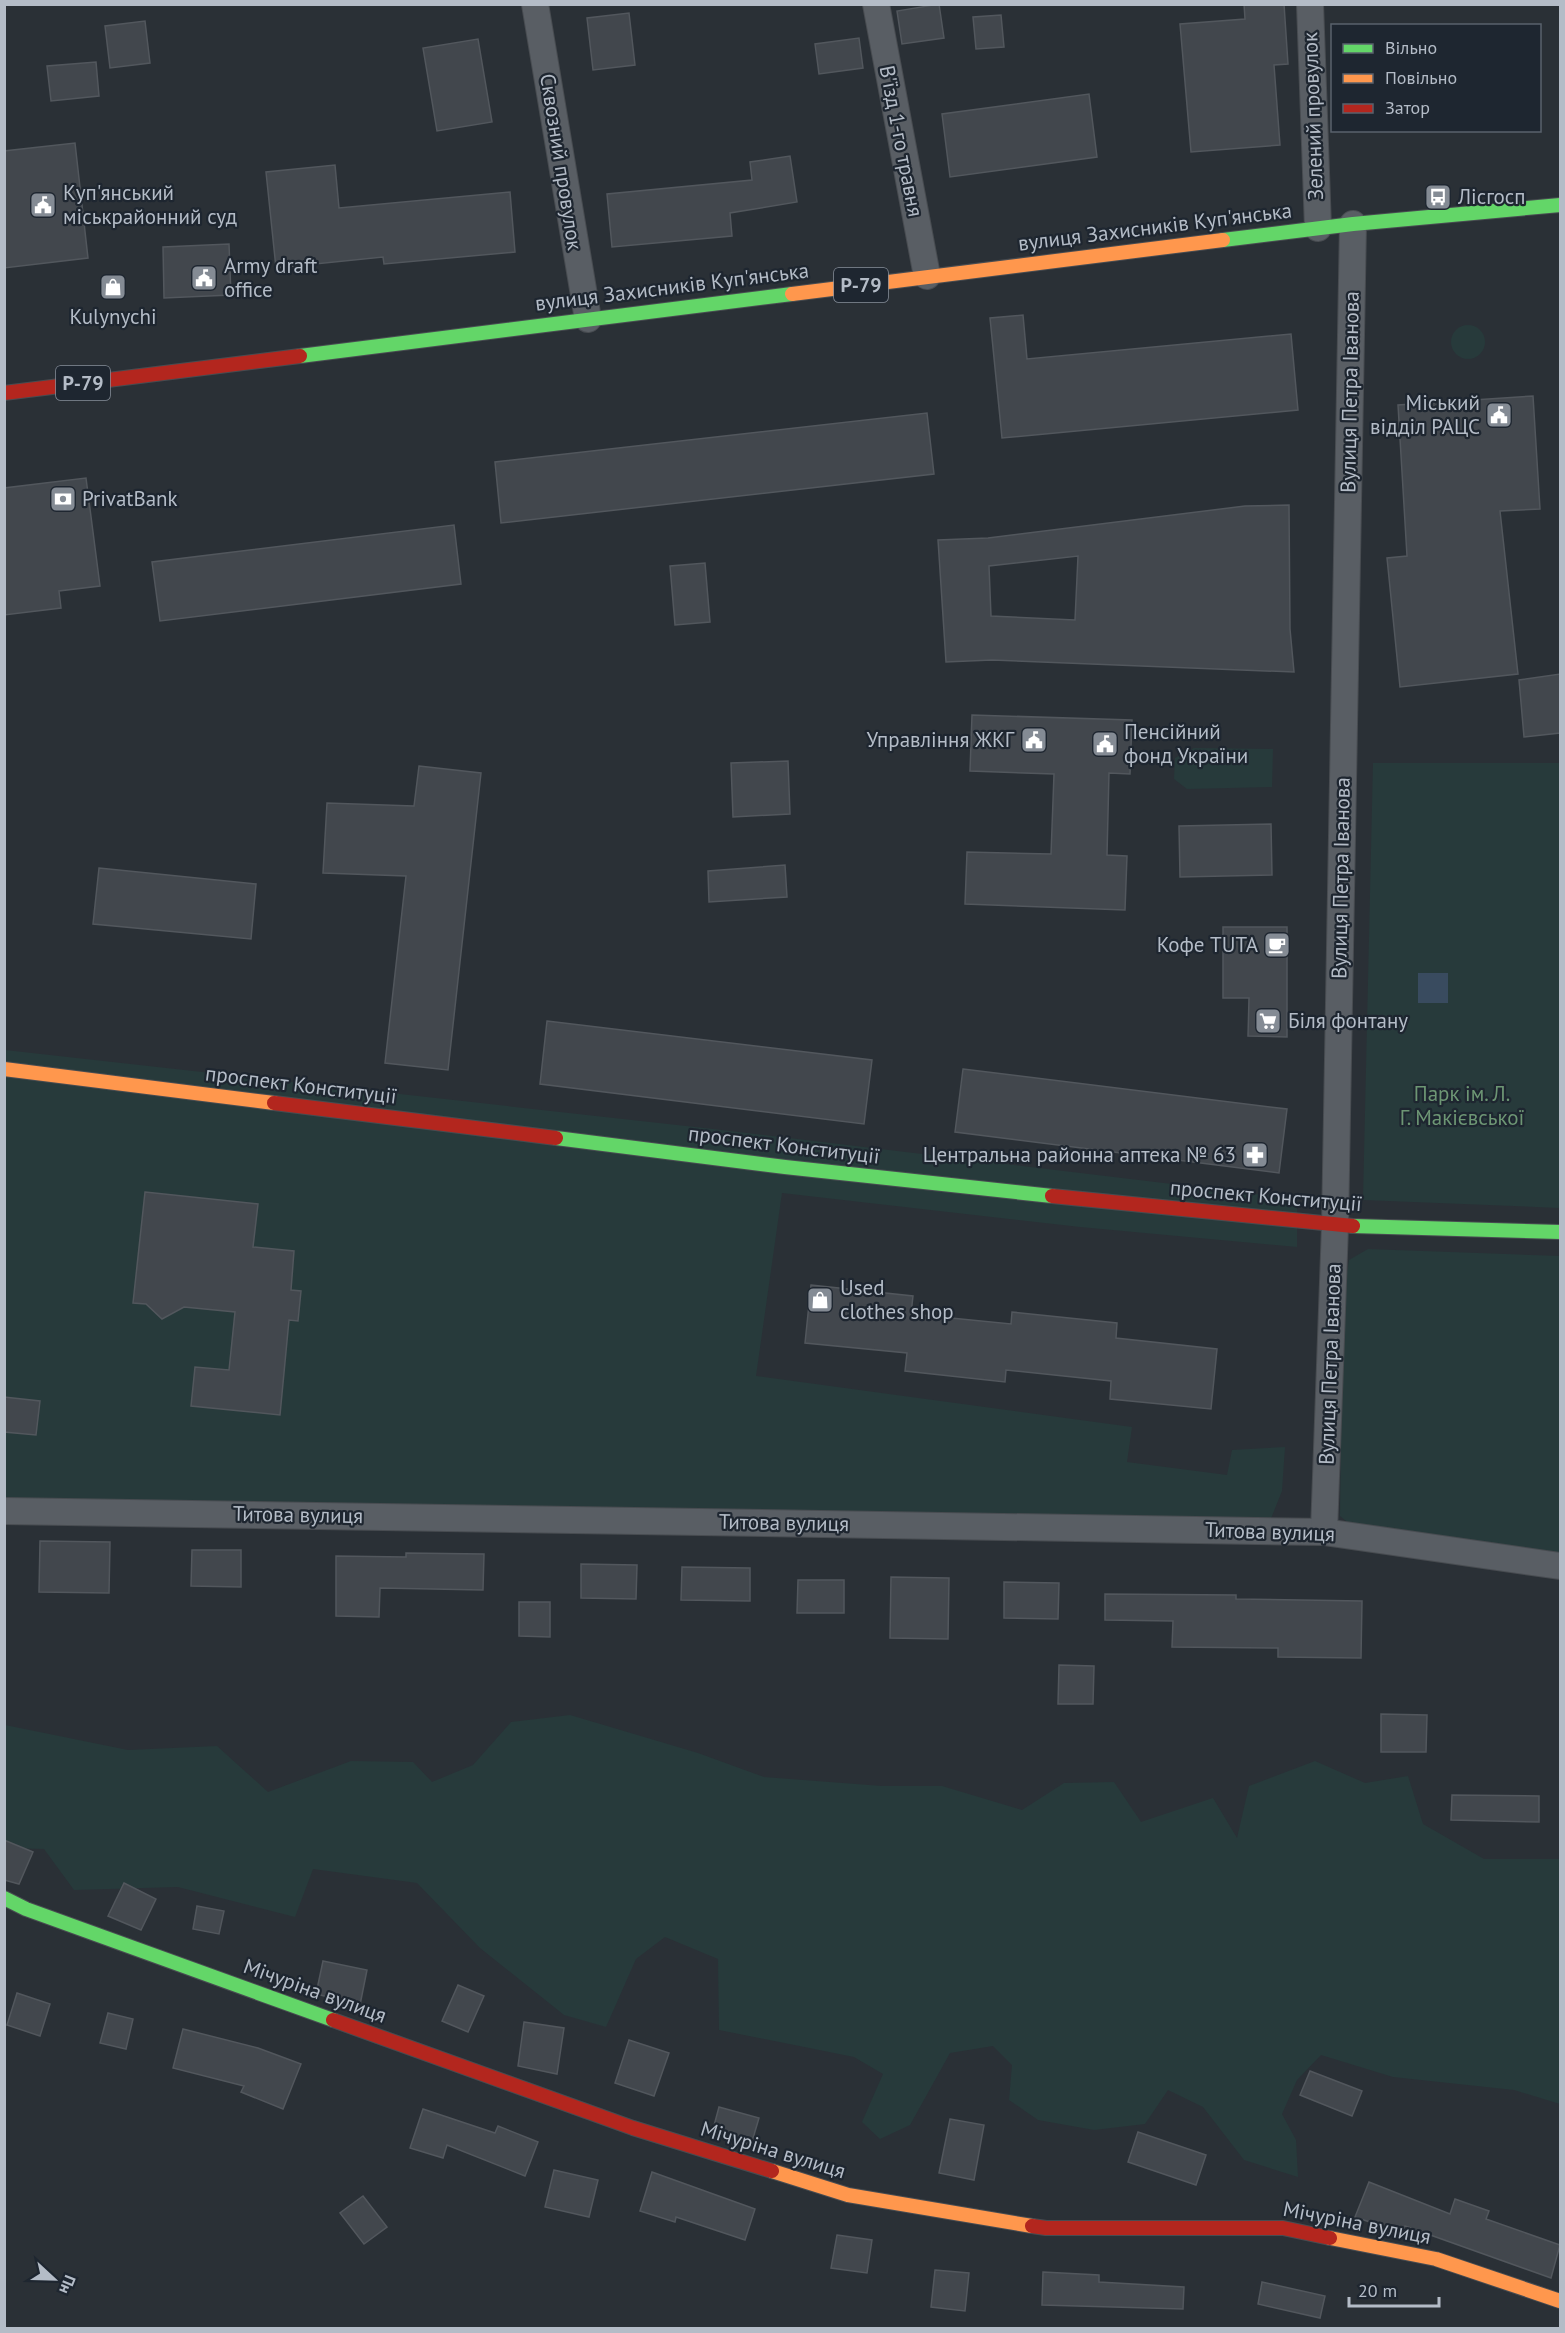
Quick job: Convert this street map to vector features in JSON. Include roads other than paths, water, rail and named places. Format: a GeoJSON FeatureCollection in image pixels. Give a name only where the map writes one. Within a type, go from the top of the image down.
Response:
{"type":"FeatureCollection","features":[{"type":"Feature","properties":{"kind":"main road","name":"вулиця Захисників Куп'янська"},"geometry":{"type":"LineString","coordinates":[[4,393],[1318,228],[1560,205]]}},
{"type":"Feature","properties":{"kind":"main road","name":"проспект Конституції"},"geometry":{"type":"LineString","coordinates":[[4,1069],[785,1167],[1335,1226],[1560,1232]]}},
{"type":"Feature","properties":{"kind":"main road","name":"Мічуріна вулиця"},"geometry":{"type":"LineString","coordinates":[[4,1898],[26,1909],[633,2128],[848,2195],[1046,2228],[1283,2228],[1436,2259],[1560,2301]]}},
{"type":"Feature","properties":{"kind":"street","name":"Сквозний провулок"},"geometry":{"type":"LineString","coordinates":[[535,4],[588,319]]}},
{"type":"Feature","properties":{"kind":"street","name":"В'їзд 1-го травня"},"geometry":{"type":"LineString","coordinates":[[876,4],[927,276]]}},
{"type":"Feature","properties":{"kind":"street","name":"Зелений провулок"},"geometry":{"type":"LineString","coordinates":[[1310,4],[1318,228]]}},
{"type":"Feature","properties":{"kind":"street","name":"Вулиця Петра Іванова"},"geometry":{"type":"LineString","coordinates":[[1324,1532],[1335,1226],[1353,224]]}},
{"type":"Feature","properties":{"kind":"street","name":"Титова вулиця"},"geometry":{"type":"LineString","coordinates":[[4,1510],[1324,1532],[1560,1566]]}},
{"type":"Feature","properties":{"kind":"water"},"geometry":{"type":"Polygon","coordinates":[[[1418,973],[1448,973],[1448,1003],[1418,1003],[1418,973]]]}},
{"type":"Feature","properties":{"kind":"place","name":"Лісгосп"},"geometry":{"type":"Point","coordinates":[1438,197]}},
{"type":"Feature","properties":{"kind":"place","name":"Куп'янський міськрайонний суд"},"geometry":{"type":"Point","coordinates":[43,205]}},
{"type":"Feature","properties":{"kind":"place","name":"Army draft office"},"geometry":{"type":"Point","coordinates":[204,278]}},
{"type":"Feature","properties":{"kind":"place","name":"Kulynychi"},"geometry":{"type":"Point","coordinates":[113,287]}},
{"type":"Feature","properties":{"kind":"place","name":"Міський відділ РАЦС"},"geometry":{"type":"Point","coordinates":[1499,415]}},
{"type":"Feature","properties":{"kind":"place","name":"PrivatBank"},"geometry":{"type":"Point","coordinates":[63,499]}},
{"type":"Feature","properties":{"kind":"place","name":"Управління ЖКГ"},"geometry":{"type":"Point","coordinates":[1034,740]}},
{"type":"Feature","properties":{"kind":"place","name":"Пенсійний фонд України"},"geometry":{"type":"Point","coordinates":[1105,744]}},
{"type":"Feature","properties":{"kind":"place","name":"Кофе TUTA"},"geometry":{"type":"Point","coordinates":[1277,945]}},
{"type":"Feature","properties":{"kind":"place","name":"Біля фонтану"},"geometry":{"type":"Point","coordinates":[1268,1021]}},
{"type":"Feature","properties":{"kind":"place","name":"Центральна районна аптека № 63"},"geometry":{"type":"Point","coordinates":[1255,1155]}},
{"type":"Feature","properties":{"kind":"place","name":"Used clothes shop"},"geometry":{"type":"Point","coordinates":[820,1300]}},
{"type":"Feature","properties":{"kind":"park label","name":"Парк ім. Л. Г. Макієвської"},"geometry":{"type":"Point","coordinates":[1462,1106]}}]}
